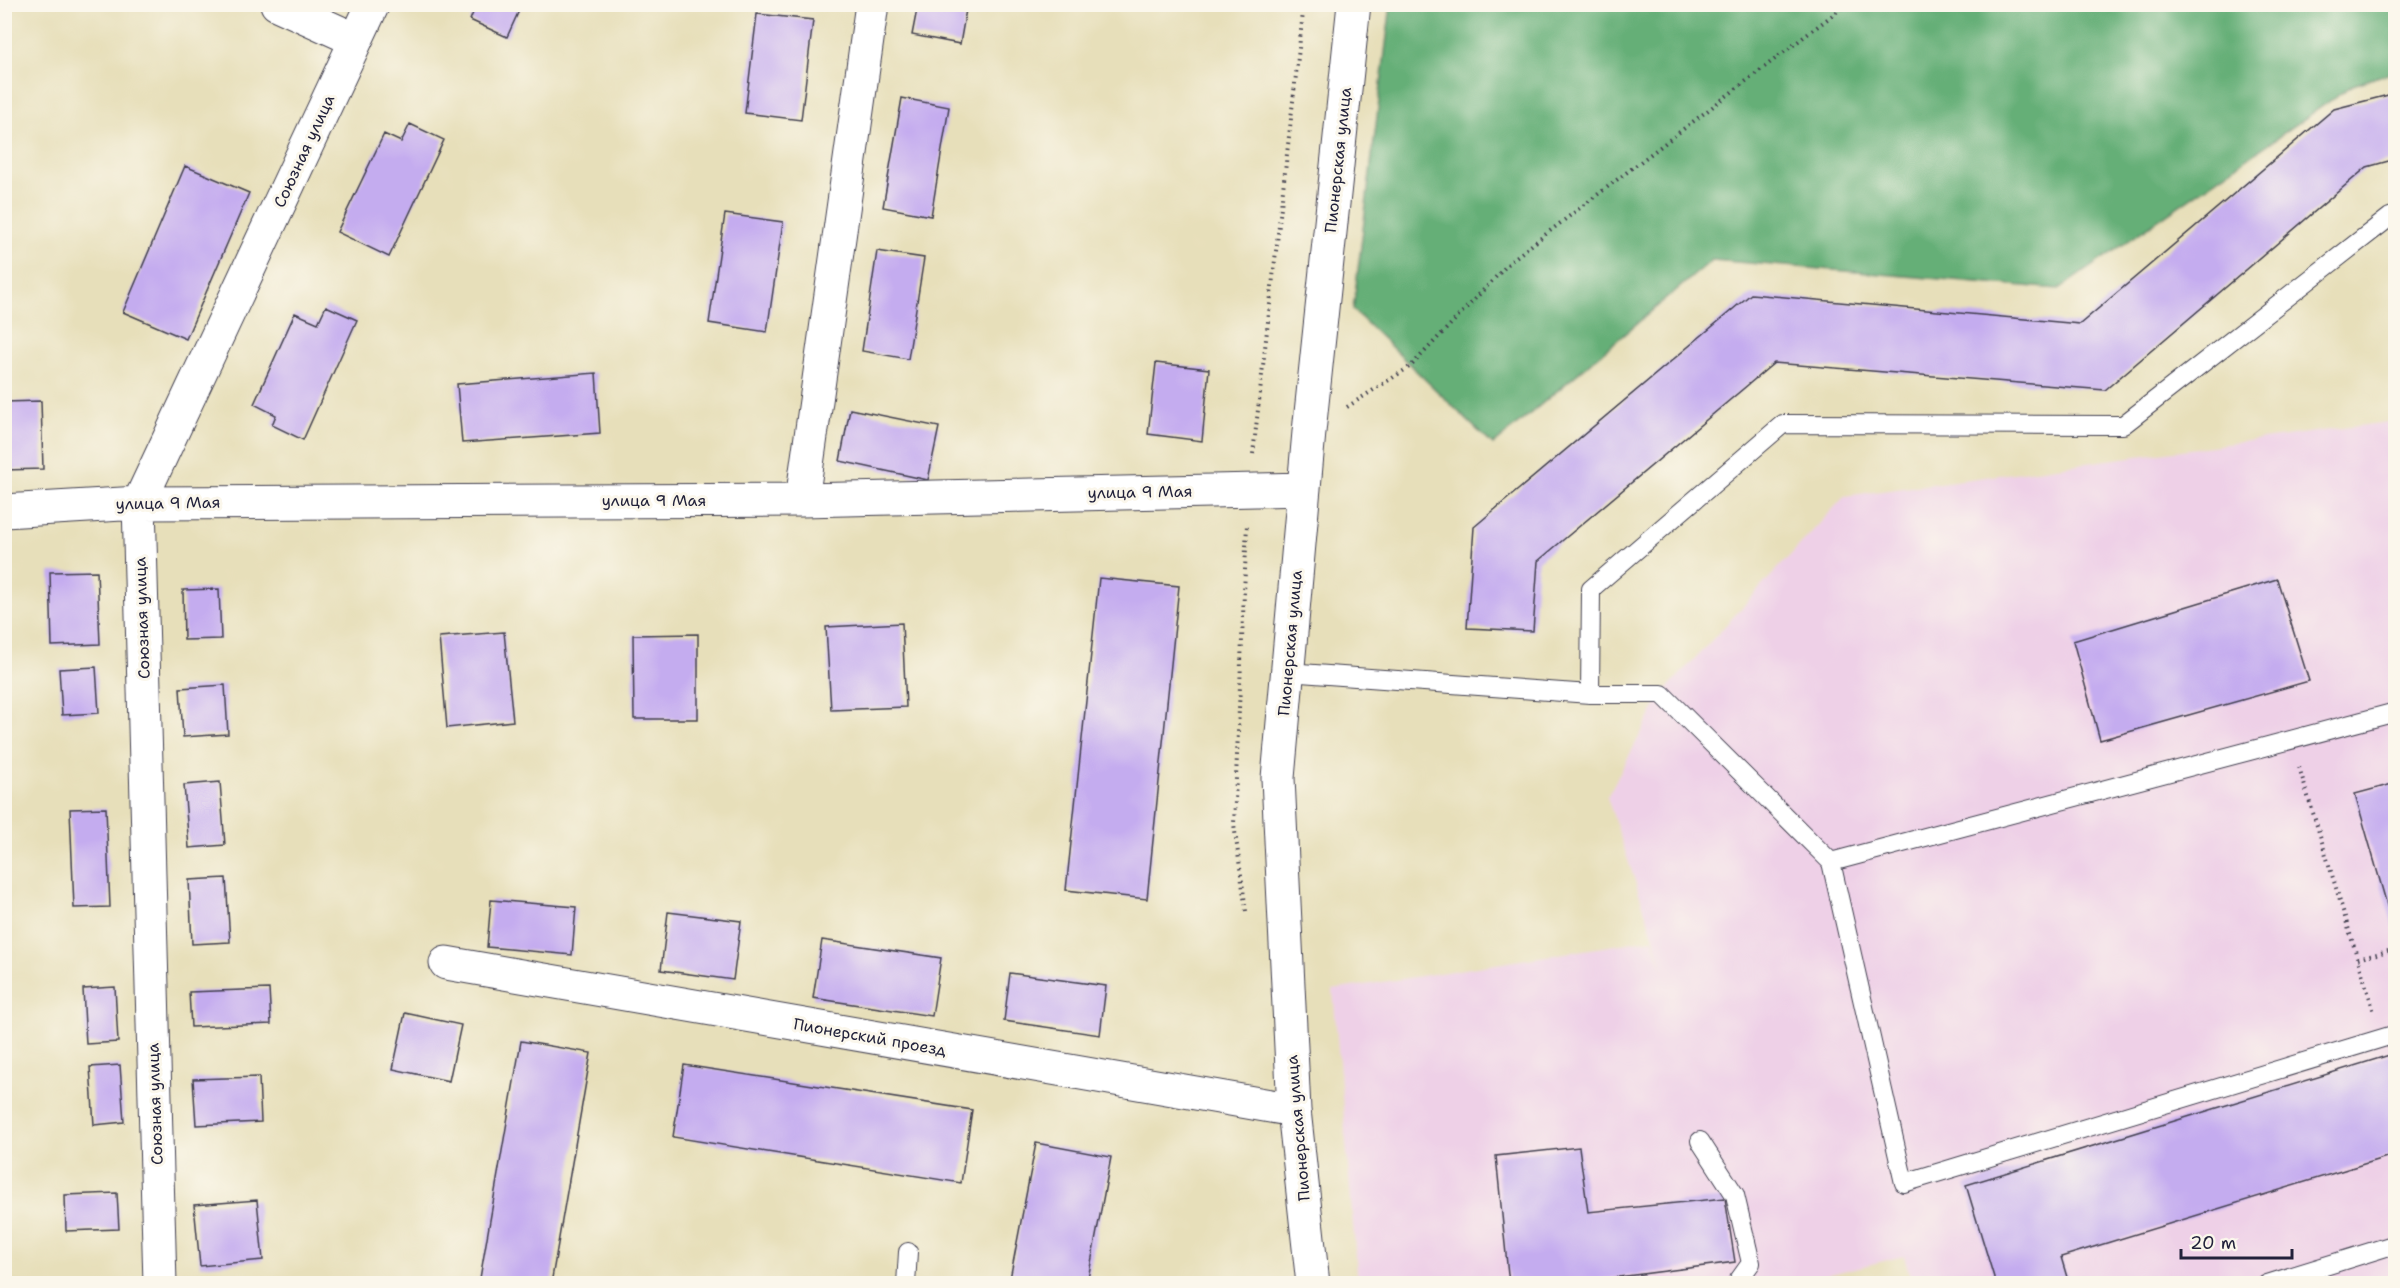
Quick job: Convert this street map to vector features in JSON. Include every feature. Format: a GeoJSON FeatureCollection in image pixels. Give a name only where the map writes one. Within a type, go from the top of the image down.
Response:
{"type":"FeatureCollection","features":[{"type":"Feature","properties":{"kind":"street"},"geometry":{"type":"LineString","coordinates":[[277,4],[357,40]]}},
{"type":"Feature","properties":{"kind":"street","name":"Союзная улица"},"geometry":{"type":"LineString","coordinates":[[160,1284],[139,502],[373,4]]}},
{"type":"Feature","properties":{"kind":"street"},"geometry":{"type":"LineString","coordinates":[[802,500],[872,4]]}},
{"type":"Feature","properties":{"kind":"street","name":"Пионерская улица"},"geometry":{"type":"LineString","coordinates":[[1313,1284],[1294,1110],[1278,778],[1309,432],[1354,4]]}},
{"type":"Feature","properties":{"kind":"street","name":"улица 9 Мая"},"geometry":{"type":"LineString","coordinates":[[4,511],[139,502],[802,500],[1304,489]]}},
{"type":"Feature","properties":{"kind":"street","name":"Пионерский проезд"},"geometry":{"type":"LineString","coordinates":[[446,963],[1294,1110]]}},
{"type":"Feature","properties":{"kind":"lane"},"geometry":{"type":"LineString","coordinates":[[1590,694],[1591,588],[1783,424],[2123,426],[2390,217],[2396,215]]}},
{"type":"Feature","properties":{"kind":"lane"},"geometry":{"type":"LineString","coordinates":[[1287,672],[1590,694],[1662,694],[1832,862],[1904,1183],[2389,1036]]}},
{"type":"Feature","properties":{"kind":"lane"},"geometry":{"type":"LineString","coordinates":[[1832,862],[2396,712]]}},
{"type":"Feature","properties":{"kind":"lane"},"geometry":{"type":"LineString","coordinates":[[1700,1141],[1735,1195],[1751,1263],[1736,1284]]}},
{"type":"Feature","properties":{"kind":"lane"},"geometry":{"type":"LineString","coordinates":[[2267,1284],[2396,1244]]}},
{"type":"Feature","properties":{"kind":"lane"},"geometry":{"type":"LineString","coordinates":[[906,1284],[908,1252]]}},
{"type":"Feature","properties":{"kind":"path"},"geometry":{"type":"LineString","coordinates":[[1309,432],[1411,366],[1512,260],[1847,4]]}},
{"type":"Feature","properties":{"kind":"path"},"geometry":{"type":"LineString","coordinates":[[2291,740],[2358,959],[2389,1036]]}},
{"type":"Feature","properties":{"kind":"path"},"geometry":{"type":"LineString","coordinates":[[2358,959],[2396,949]]}},
{"type":"Feature","properties":{"kind":"shaded area"},"geometry":{"type":"Polygon","coordinates":[[[2395,421],[2395,1283],[1912,1283],[1904,1256],[1794,1283],[1358,1283],[1333,990],[1653,939],[1664,973],[1654,938],[1607,797],[1662,694],[1845,496],[2395,421]]]}},
{"type":"Feature","properties":{"kind":"green space"},"geometry":{"type":"Polygon","coordinates":[[[1391,4],[2395,5],[2395,71],[2353,85],[2059,289],[1712,260],[1493,445],[1353,310],[1391,4]]]}},
{"type":"Feature","properties":{"kind":"building"},"geometry":{"type":"Polygon","coordinates":[[[468,4],[522,4],[507,37],[470,20],[475,8],[468,4]]]}},
{"type":"Feature","properties":{"kind":"building"},"geometry":{"type":"Polygon","coordinates":[[[918,4],[967,4],[960,44],[912,35],[918,4]]]}},
{"type":"Feature","properties":{"kind":"building"},"geometry":{"type":"Polygon","coordinates":[[[757,14],[813,20],[801,120],[745,113],[757,14]]]}},
{"type":"Feature","properties":{"kind":"building"},"geometry":{"type":"Polygon","coordinates":[[[2396,93],[2396,159],[2367,167],[2105,390],[1774,363],[1538,561],[1533,631],[1467,628],[1474,527],[1751,294],[2080,324],[2334,109],[2396,93]]]}},
{"type":"Feature","properties":{"kind":"building"},"geometry":{"type":"Polygon","coordinates":[[[902,98],[949,107],[931,216],[883,207],[902,98]]]}},
{"type":"Feature","properties":{"kind":"building"},"geometry":{"type":"Polygon","coordinates":[[[410,124],[444,140],[389,257],[337,232],[384,134],[401,142],[410,124]]]}},
{"type":"Feature","properties":{"kind":"building"},"geometry":{"type":"Polygon","coordinates":[[[185,166],[249,193],[186,339],[123,312],[185,166]]]}},
{"type":"Feature","properties":{"kind":"building"},"geometry":{"type":"Polygon","coordinates":[[[725,214],[783,222],[767,332],[709,323],[725,214]]]}},
{"type":"Feature","properties":{"kind":"building"},"geometry":{"type":"Polygon","coordinates":[[[877,251],[924,258],[908,359],[862,351],[877,251]]]}},
{"type":"Feature","properties":{"kind":"building"},"geometry":{"type":"Polygon","coordinates":[[[326,306],[357,320],[303,440],[272,425],[276,415],[254,404],[295,313],[318,323],[326,306]]]}},
{"type":"Feature","properties":{"kind":"building"},"geometry":{"type":"Polygon","coordinates":[[[1156,363],[1209,369],[1202,441],[1148,434],[1156,363]]]}},
{"type":"Feature","properties":{"kind":"building"},"geometry":{"type":"Polygon","coordinates":[[[596,373],[600,433],[462,443],[457,384],[596,373]]]}},
{"type":"Feature","properties":{"kind":"building"},"geometry":{"type":"Polygon","coordinates":[[[41,401],[43,469],[4,470],[4,402],[41,401]]]}},
{"type":"Feature","properties":{"kind":"building"},"geometry":{"type":"Polygon","coordinates":[[[850,409],[939,427],[928,480],[840,461],[850,409]]]}},
{"type":"Feature","properties":{"kind":"building"},"geometry":{"type":"Polygon","coordinates":[[[97,571],[100,644],[52,646],[50,572],[97,571]]]}},
{"type":"Feature","properties":{"kind":"building"},"geometry":{"type":"Polygon","coordinates":[[[1099,578],[1179,586],[1147,899],[1066,890],[1099,578]]]}},
{"type":"Feature","properties":{"kind":"building"},"geometry":{"type":"Polygon","coordinates":[[[2277,579],[2309,681],[2100,740],[2073,641],[2277,579]]]}},
{"type":"Feature","properties":{"kind":"building"},"geometry":{"type":"Polygon","coordinates":[[[219,589],[221,639],[184,640],[183,590],[219,589]]]}},
{"type":"Feature","properties":{"kind":"building"},"geometry":{"type":"Polygon","coordinates":[[[902,623],[906,707],[831,710],[826,627],[902,623]]]}},
{"type":"Feature","properties":{"kind":"building"},"geometry":{"type":"Polygon","coordinates":[[[504,632],[513,721],[447,728],[439,637],[504,632]]]}},
{"type":"Feature","properties":{"kind":"building"},"geometry":{"type":"Polygon","coordinates":[[[698,634],[698,719],[634,719],[633,635],[698,634]]]}},
{"type":"Feature","properties":{"kind":"building"},"geometry":{"type":"Polygon","coordinates":[[[96,667],[99,713],[62,715],[59,669],[96,667]]]}},
{"type":"Feature","properties":{"kind":"building"},"geometry":{"type":"Polygon","coordinates":[[[225,685],[228,734],[183,737],[180,688],[225,685]]]}},
{"type":"Feature","properties":{"kind":"building"},"geometry":{"type":"Polygon","coordinates":[[[220,782],[225,845],[189,848],[184,785],[220,782]]]}},
{"type":"Feature","properties":{"kind":"building"},"geometry":{"type":"Polygon","coordinates":[[[2396,783],[2396,925],[2393,926],[2355,794],[2396,783]]]}},
{"type":"Feature","properties":{"kind":"building"},"geometry":{"type":"Polygon","coordinates":[[[106,808],[110,907],[74,908],[70,809],[106,808]]]}},
{"type":"Feature","properties":{"kind":"building"},"geometry":{"type":"Polygon","coordinates":[[[226,878],[230,942],[192,944],[189,880],[226,878]]]}},
{"type":"Feature","properties":{"kind":"building"},"geometry":{"type":"Polygon","coordinates":[[[491,900],[576,907],[572,955],[487,947],[491,900]]]}},
{"type":"Feature","properties":{"kind":"building"},"geometry":{"type":"Polygon","coordinates":[[[668,912],[741,921],[733,980],[661,970],[668,912]]]}},
{"type":"Feature","properties":{"kind":"building"},"geometry":{"type":"Polygon","coordinates":[[[822,940],[941,958],[932,1016],[813,998],[822,940]]]}},
{"type":"Feature","properties":{"kind":"building"},"geometry":{"type":"Polygon","coordinates":[[[1010,973],[1106,986],[1100,1035],[1004,1021],[1010,973]]]}},
{"type":"Feature","properties":{"kind":"building"},"geometry":{"type":"Polygon","coordinates":[[[115,987],[118,1042],[86,1044],[83,989],[115,987]]]}},
{"type":"Feature","properties":{"kind":"building"},"geometry":{"type":"Polygon","coordinates":[[[269,989],[271,1024],[191,1027],[189,992],[269,989]]]}},
{"type":"Feature","properties":{"kind":"building"},"geometry":{"type":"Polygon","coordinates":[[[405,1013],[461,1025],[449,1081],[393,1069],[405,1013]]]}},
{"type":"Feature","properties":{"kind":"building"},"geometry":{"type":"Polygon","coordinates":[[[521,1041],[591,1053],[551,1284],[479,1284],[521,1041]]]}},
{"type":"Feature","properties":{"kind":"building"},"geometry":{"type":"Polygon","coordinates":[[[2396,1053],[2396,1170],[2390,1156],[2061,1257],[2069,1284],[1996,1284],[1966,1185],[2396,1053]]]}},
{"type":"Feature","properties":{"kind":"building"},"geometry":{"type":"Polygon","coordinates":[[[120,1065],[124,1122],[94,1125],[90,1067],[120,1065]]]}},
{"type":"Feature","properties":{"kind":"building"},"geometry":{"type":"Polygon","coordinates":[[[684,1065],[972,1110],[961,1183],[673,1137],[684,1065]]]}},
{"type":"Feature","properties":{"kind":"building"},"geometry":{"type":"Polygon","coordinates":[[[259,1077],[261,1122],[196,1125],[193,1079],[259,1077]]]}},
{"type":"Feature","properties":{"kind":"building"},"geometry":{"type":"Polygon","coordinates":[[[1036,1143],[1111,1157],[1087,1284],[1009,1284],[1036,1143]]]}},
{"type":"Feature","properties":{"kind":"building"},"geometry":{"type":"Polygon","coordinates":[[[1579,1147],[1588,1212],[1725,1198],[1735,1262],[1596,1280],[1597,1284],[1509,1284],[1496,1156],[1579,1147]]]}},
{"type":"Feature","properties":{"kind":"building"},"geometry":{"type":"Polygon","coordinates":[[[117,1193],[119,1229],[66,1231],[65,1195],[117,1193]]]}},
{"type":"Feature","properties":{"kind":"building"},"geometry":{"type":"Polygon","coordinates":[[[257,1200],[263,1260],[200,1266],[194,1205],[257,1200]]]}}]}
